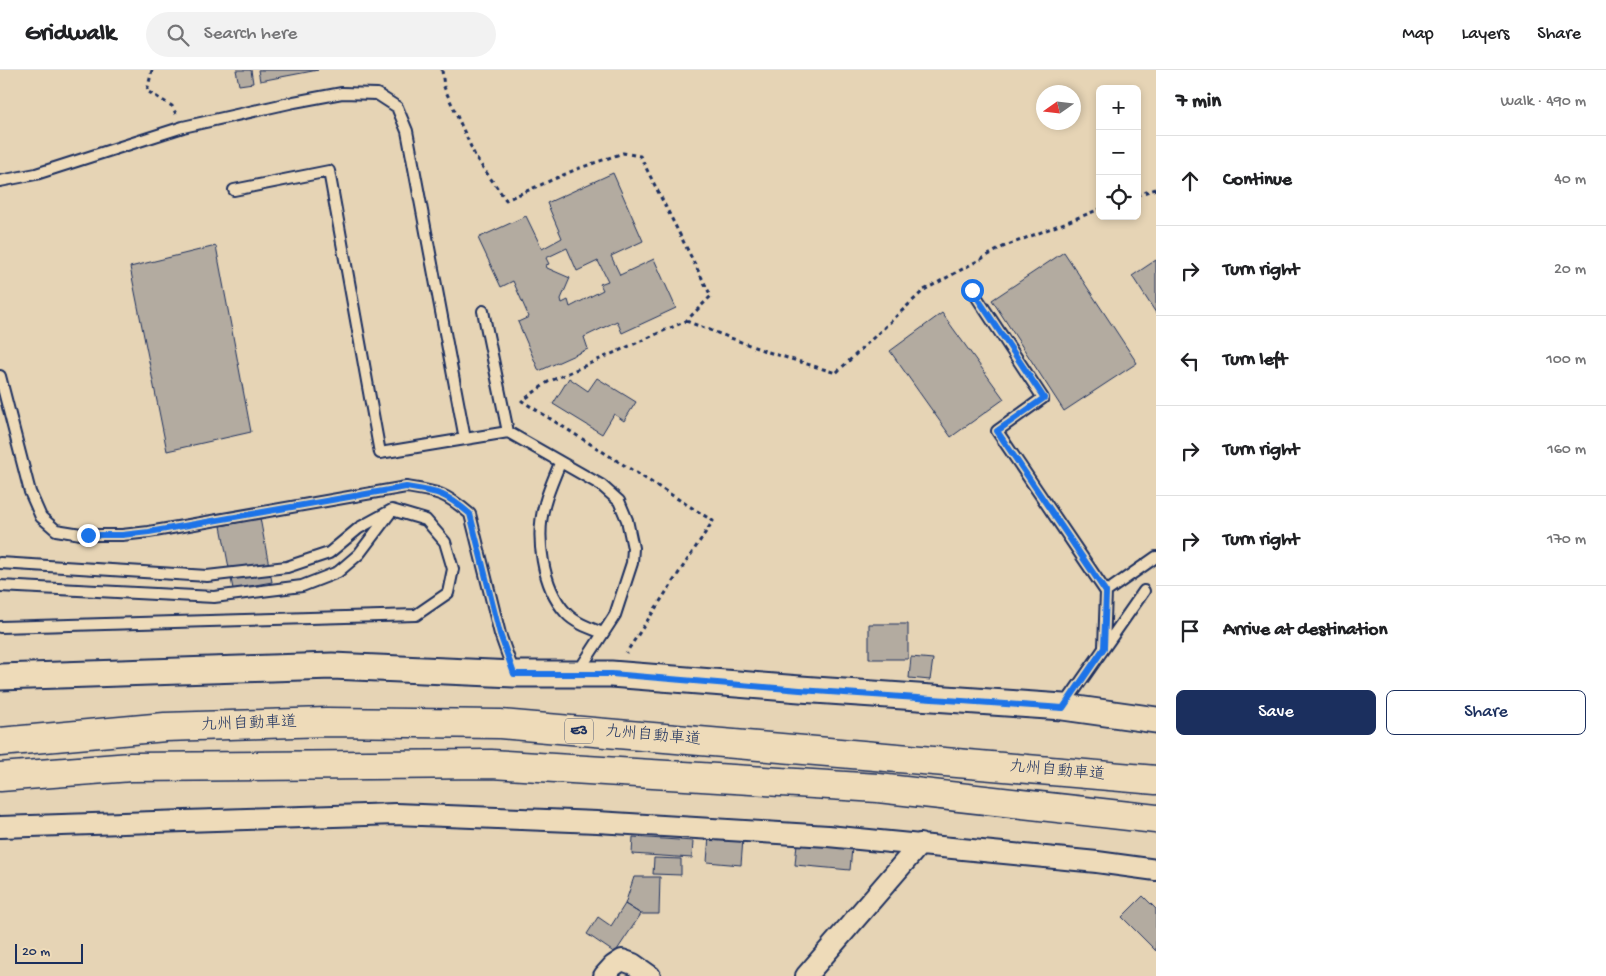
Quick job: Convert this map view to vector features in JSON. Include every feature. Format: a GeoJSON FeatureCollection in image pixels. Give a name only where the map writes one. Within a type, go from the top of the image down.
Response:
{"type":"FeatureCollection","features":[{"type":"Feature","properties":{"kind":"highway","name":"九州自動車道"},"geometry":{"type":"LineString","coordinates":[[0,742],[174,727],[326,722],[500,724],[1156,780]]}},
{"type":"Feature","properties":{"kind":"highway"},"geometry":{"type":"LineString","coordinates":[[0,777],[131,767],[491,764],[878,788],[1156,819]]}},
{"type":"Feature","properties":{"kind":"street"},"geometry":{"type":"LineString","coordinates":[[0,677],[332,666],[514,674],[612,674],[800,690],[1063,708],[1156,720]]}},
{"type":"Feature","properties":{"kind":"street"},"geometry":{"type":"LineString","coordinates":[[0,827],[396,814],[597,822],[828,836],[1097,862],[1156,870]]}},
{"type":"Feature","properties":{"kind":"street"},"geometry":{"type":"LineString","coordinates":[[806,976],[920,844]]}},
{"type":"Feature","properties":{"kind":"street"},"geometry":{"type":"LineString","coordinates":[[604,976],[622,960],[633,964],[650,976]]}},
{"type":"Feature","properties":{"kind":"lane"},"geometry":{"type":"LineString","coordinates":[[0,181],[36,174],[183,127],[342,93],[376,94],[397,107],[407,131],[465,439]]}},
{"type":"Feature","properties":{"kind":"lane"},"geometry":{"type":"LineString","coordinates":[[234,190],[329,171],[380,453],[508,432],[601,485],[619,501],[627,520],[633,548],[632,563],[615,615],[577,673]]}},
{"type":"Feature","properties":{"kind":"lane"},"geometry":{"type":"LineString","coordinates":[[972,290],[1044,398],[997,431],[1106,592],[1104,648]]}},
{"type":"Feature","properties":{"kind":"lane"},"geometry":{"type":"LineString","coordinates":[[483,311],[508,432]]}},
{"type":"Feature","properties":{"kind":"lane"},"geometry":{"type":"LineString","coordinates":[[0,376],[30,492],[41,517],[56,530],[88,535],[122,535],[149,532],[406,487],[439,492],[447,496],[470,514],[500,634],[514,674]]}},
{"type":"Feature","properties":{"kind":"lane"},"geometry":{"type":"LineString","coordinates":[[560,463],[544,504],[540,529],[542,554],[547,576],[555,599],[567,614],[583,625],[603,633]]}},
{"type":"Feature","properties":{"kind":"lane"},"geometry":{"type":"LineString","coordinates":[[0,586],[214,597],[302,586],[338,572],[359,554],[392,510]]}},
{"type":"Feature","properties":{"kind":"lane"},"geometry":{"type":"LineString","coordinates":[[0,562],[207,576],[287,567],[329,553],[359,528],[392,510],[426,520],[445,542],[454,569],[448,593],[416,615],[0,627]]}},
{"type":"Feature","properties":{"kind":"lane"},"geometry":{"type":"LineString","coordinates":[[1106,592],[1156,557]]}},
{"type":"Feature","properties":{"kind":"lane"},"geometry":{"type":"LineString","coordinates":[[1063,708],[1144,591]]}},
{"type":"Feature","properties":{"kind":"path"},"geometry":{"type":"LineString","coordinates":[[152,70],[146,91],[172,106],[183,127]]}},
{"type":"Feature","properties":{"kind":"path"},"geometry":{"type":"LineString","coordinates":[[442,70],[444,87],[476,158],[506,200],[577,169],[623,153],[640,156],[711,296],[686,321],[548,382],[522,401],[713,521],[612,674]]}},
{"type":"Feature","properties":{"kind":"path"},"geometry":{"type":"LineString","coordinates":[[1141,194],[1156,189]]}},
{"type":"Feature","properties":{"kind":"path"},"geometry":{"type":"LineString","coordinates":[[686,321],[765,351],[836,372],[924,290],[1003,247],[1096,211]]}},
{"type":"Feature","properties":{"kind":"building"},"geometry":{"type":"Polygon","coordinates":[[[236,70],[251,70],[253,83],[239,85],[236,70]]]}},
{"type":"Feature","properties":{"kind":"building"},"geometry":{"type":"Polygon","coordinates":[[[258,70],[318,70],[260,81],[258,70]]]}},
{"type":"Feature","properties":{"kind":"building"},"geometry":{"type":"Polygon","coordinates":[[[613,173],[643,241],[611,256],[620,275],[654,259],[676,308],[622,333],[617,321],[584,337],[588,349],[539,371],[518,322],[529,317],[513,281],[501,287],[478,238],[526,216],[542,249],[562,238],[547,203],[613,173]],[[567,248],[546,258],[549,264],[546,265],[547,268],[570,278],[561,299],[562,303],[568,300],[570,307],[603,290],[600,284],[608,281],[598,261],[577,271],[567,248]]]}},
{"type":"Feature","properties":{"kind":"building"},"geometry":{"type":"Polygon","coordinates":[[[216,246],[251,432],[167,451],[130,267],[216,246]]]}},
{"type":"Feature","properties":{"kind":"building"},"geometry":{"type":"Polygon","coordinates":[[[1064,252],[1137,363],[1064,411],[992,300],[1064,252]]]}},
{"type":"Feature","properties":{"kind":"building"},"geometry":{"type":"Polygon","coordinates":[[[1156,260],[1156,313],[1132,276],[1156,260]]]}},
{"type":"Feature","properties":{"kind":"building"},"geometry":{"type":"Polygon","coordinates":[[[942,313],[1004,399],[951,437],[890,351],[942,313]]]}},
{"type":"Feature","properties":{"kind":"building"},"geometry":{"type":"Polygon","coordinates":[[[569,378],[588,391],[597,378],[636,402],[624,421],[614,414],[602,434],[553,404],[569,378]]]}},
{"type":"Feature","properties":{"kind":"building"},"geometry":{"type":"Polygon","coordinates":[[[260,518],[272,582],[233,589],[221,526],[260,518]]]}},
{"type":"Feature","properties":{"kind":"building"},"geometry":{"type":"Polygon","coordinates":[[[869,624],[908,624],[908,659],[869,659],[869,624]]]}},
{"type":"Feature","properties":{"kind":"building"},"geometry":{"type":"Polygon","coordinates":[[[911,657],[933,659],[930,680],[909,678],[911,657]]]}},
{"type":"Feature","properties":{"kind":"building"},"geometry":{"type":"Polygon","coordinates":[[[709,836],[743,839],[741,865],[707,862],[709,836]]]}},
{"type":"Feature","properties":{"kind":"building"},"geometry":{"type":"Polygon","coordinates":[[[633,837],[693,841],[692,858],[632,854],[633,837]]]}},
{"type":"Feature","properties":{"kind":"building"},"geometry":{"type":"Polygon","coordinates":[[[797,843],[852,848],[850,870],[795,865],[797,843]]]}},
{"type":"Feature","properties":{"kind":"building"},"geometry":{"type":"Polygon","coordinates":[[[654,858],[681,859],[681,875],[653,874],[654,858]]]}},
{"type":"Feature","properties":{"kind":"building"},"geometry":{"type":"Polygon","coordinates":[[[634,877],[660,877],[659,914],[641,914],[625,904],[634,877]]]}},
{"type":"Feature","properties":{"kind":"building"},"geometry":{"type":"Polygon","coordinates":[[[1143,896],[1156,909],[1156,951],[1122,917],[1143,896]]]}},
{"type":"Feature","properties":{"kind":"building"},"geometry":{"type":"Polygon","coordinates":[[[625,904],[641,914],[615,953],[587,934],[598,917],[611,926],[625,904]]]}},
{"type":"Feature","properties":{"kind":"route"},"geometry":{"type":"LineString","coordinates":[[88,535],[122,535],[149,532],[406,487],[439,492],[470,514],[500,634],[514,674],[612,674],[800,690],[1063,708],[1104,648],[1106,592],[997,431],[1044,398],[972,290]]}}]}
